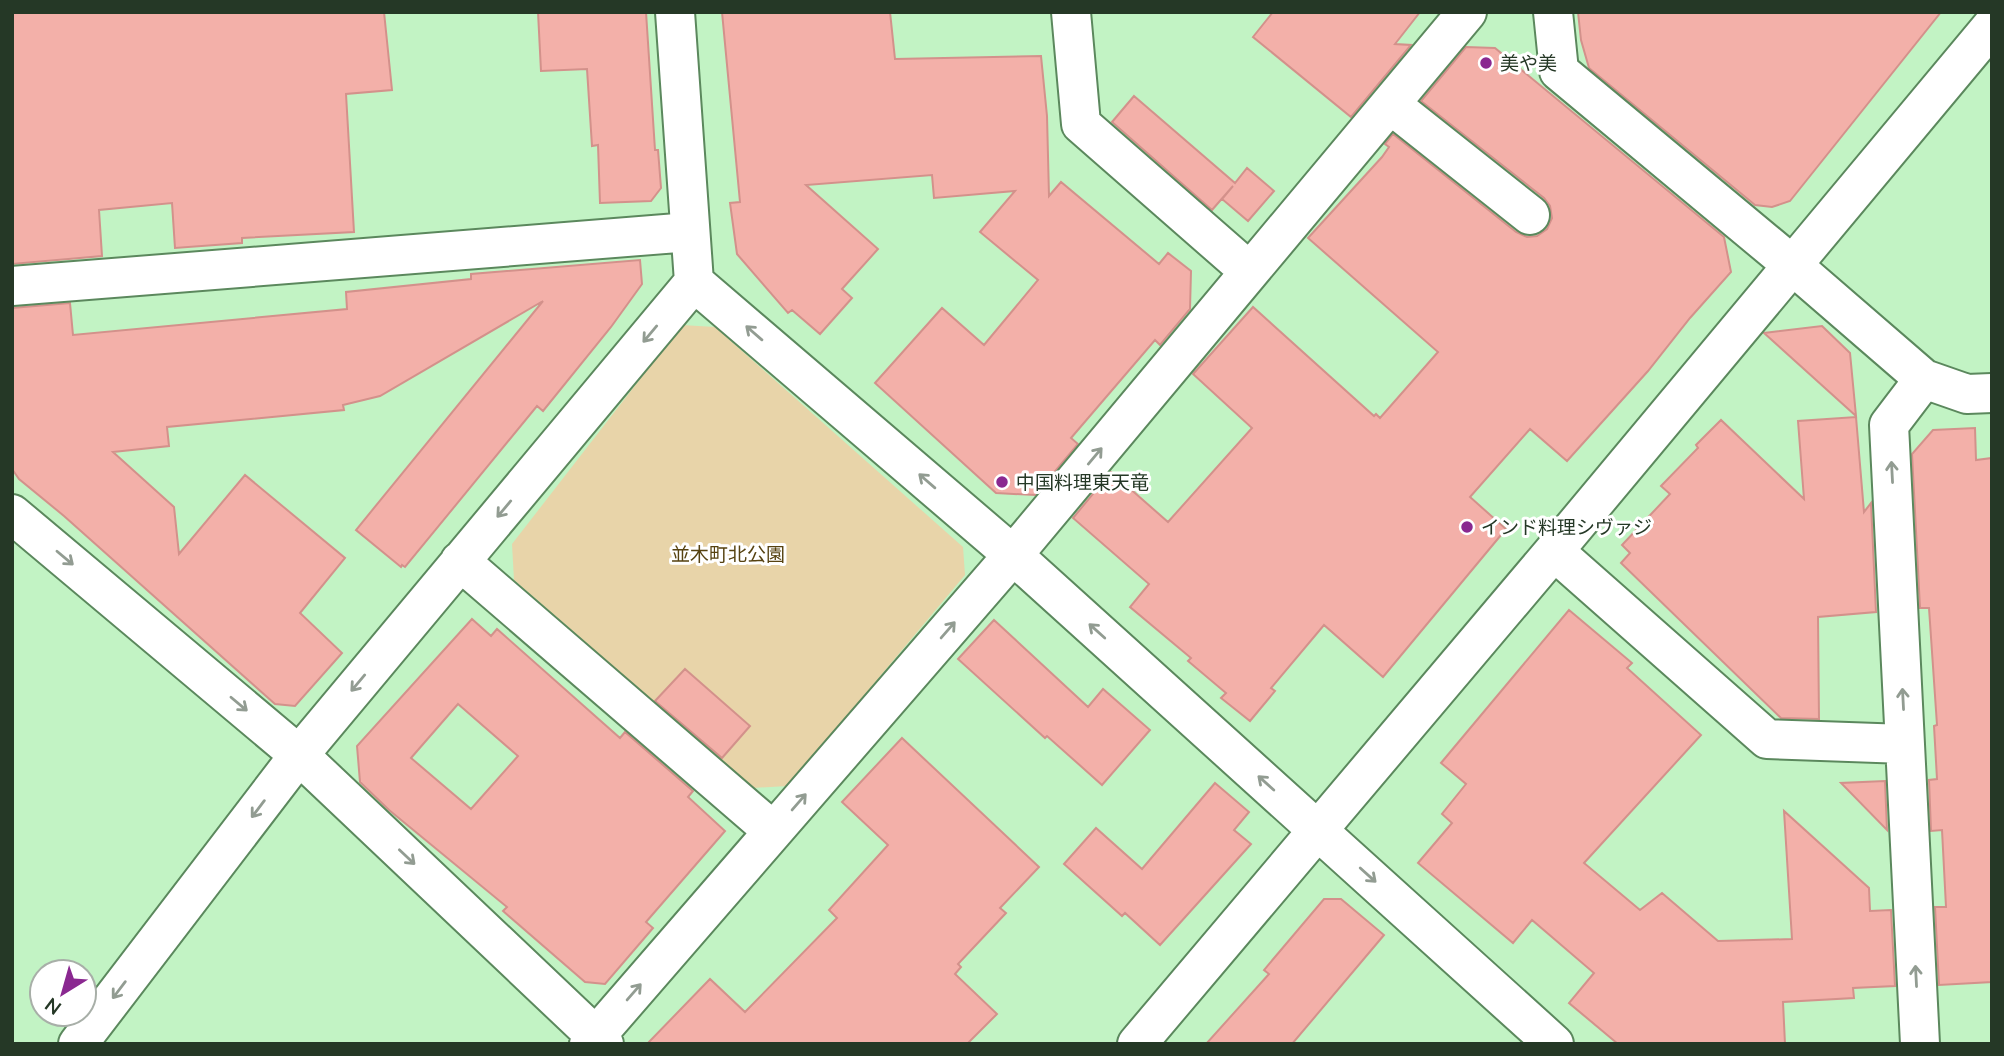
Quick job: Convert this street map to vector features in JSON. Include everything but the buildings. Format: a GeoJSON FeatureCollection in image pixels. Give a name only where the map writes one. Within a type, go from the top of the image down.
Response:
{"type":"FeatureCollection","features":[{"type":"Feature","properties":{"kind":"street"},"geometry":{"type":"LineString","coordinates":[[78,1044],[299,755],[694,282],[675,12]]}},
{"type":"Feature","properties":{"kind":"street"},"geometry":{"type":"LineString","coordinates":[[1071,12],[1081,124],[1249,271]]}},
{"type":"Feature","properties":{"kind":"street"},"geometry":{"type":"LineString","coordinates":[[12,514],[299,755],[597,1041],[773,831],[1013,555],[1467,12]]}},
{"type":"Feature","properties":{"kind":"street"},"geometry":{"type":"LineString","coordinates":[[1553,12],[1559,71],[1791,264],[1924,379],[1967,394],[1992,393]]}},
{"type":"Feature","properties":{"kind":"street"},"geometry":{"type":"LineString","coordinates":[[1136,1044],[1554,551],[1992,26]]}},
{"type":"Feature","properties":{"kind":"street"},"geometry":{"type":"LineString","coordinates":[[1390,104],[1530,215]]}},
{"type":"Feature","properties":{"kind":"street"},"geometry":{"type":"LineString","coordinates":[[12,286],[690,232]]}},
{"type":"Feature","properties":{"kind":"street"},"geometry":{"type":"LineString","coordinates":[[694,282],[1013,555],[1554,1044]]}},
{"type":"Feature","properties":{"kind":"street"},"geometry":{"type":"LineString","coordinates":[[1920,1044],[1889,425],[1924,379]]}},
{"type":"Feature","properties":{"kind":"street"},"geometry":{"type":"LineString","coordinates":[[1554,551],[1767,739],[1905,744]]}},
{"type":"Feature","properties":{"kind":"street"},"geometry":{"type":"LineString","coordinates":[[460,561],[773,831]]}},
{"type":"Feature","properties":{"kind":"green space","name":"並木町北公園"},"geometry":{"type":"Polygon","coordinates":[[[682,325],[715,327],[963,547],[965,575],[788,786],[753,788],[514,580],[512,544],[682,325]]]}},
{"type":"Feature","properties":{"kind":"place","name":"美や美"},"geometry":{"type":"Point","coordinates":[1486,63]}},
{"type":"Feature","properties":{"kind":"place","name":"中国料理東天竜"},"geometry":{"type":"Point","coordinates":[1002,482]}},
{"type":"Feature","properties":{"kind":"place","name":"インド料理シヴァジ"},"geometry":{"type":"Point","coordinates":[1467,527]}}]}
